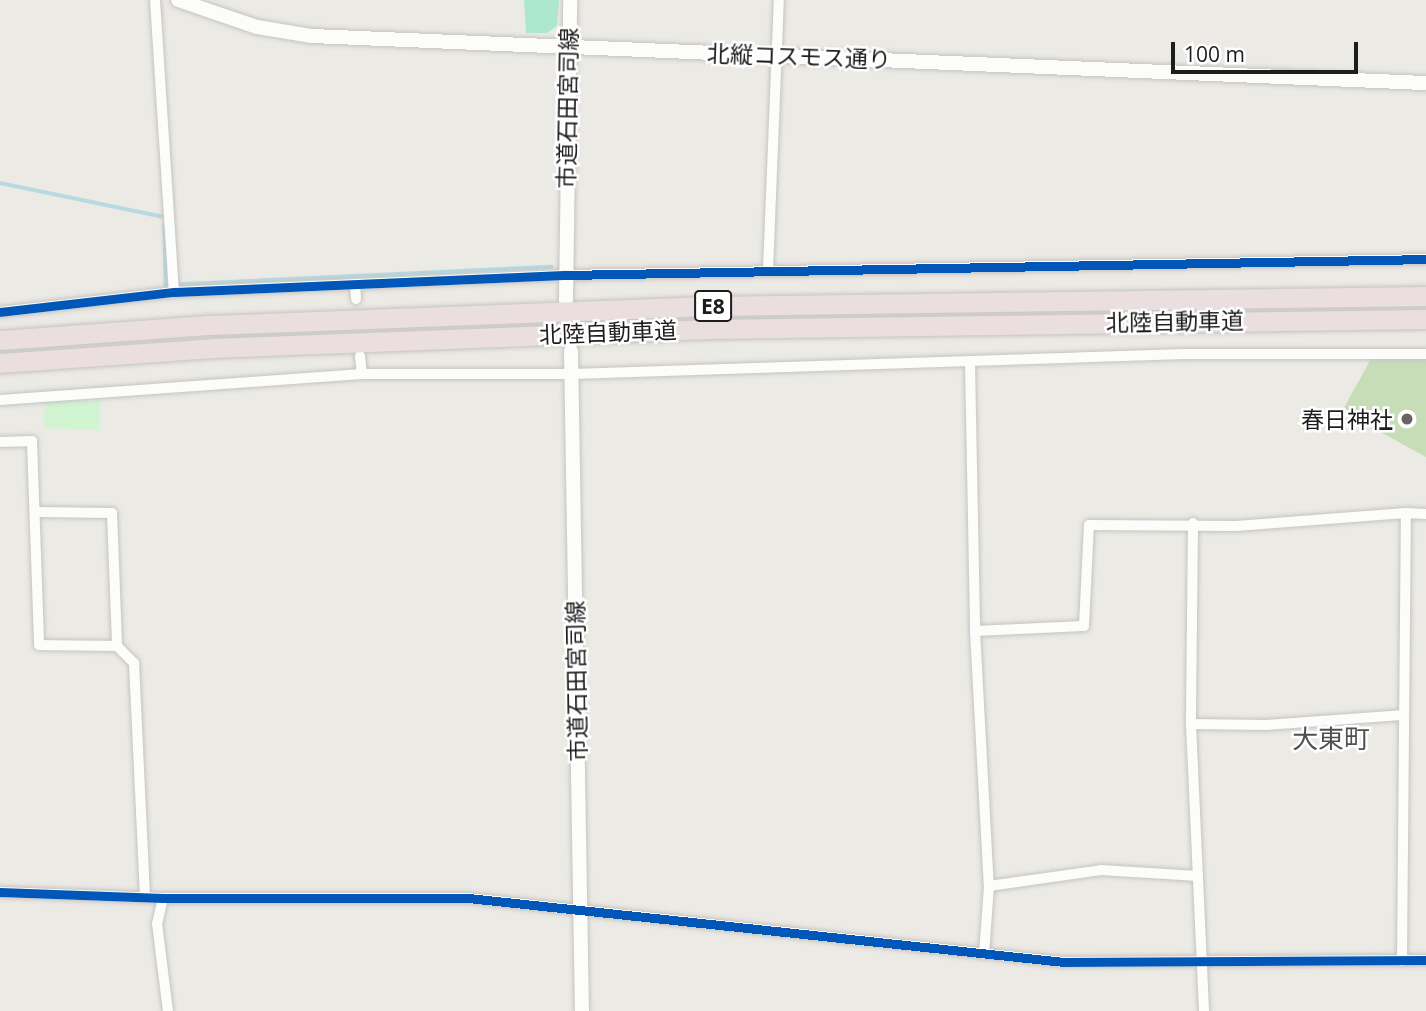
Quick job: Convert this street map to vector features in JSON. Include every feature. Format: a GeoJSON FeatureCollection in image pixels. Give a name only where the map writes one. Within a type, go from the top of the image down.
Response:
{"type":"FeatureCollection","features":[{"type":"Feature","properties":{"kind":"highway","name":"北陸自動車道"},"geometry":{"type":"LineString","coordinates":[[0,340],[211,325],[708,306],[1426,296]]}},
{"type":"Feature","properties":{"kind":"highway","name":"北陸自動車道"},"geometry":{"type":"LineString","coordinates":[[0,363],[225,347],[696,329],[1426,319]]}},
{"type":"Feature","properties":{"kind":"street"},"geometry":{"type":"LineString","coordinates":[[155,0],[174,292]]}},
{"type":"Feature","properties":{"kind":"street","name":"北縦コスモス通り"},"geometry":{"type":"LineString","coordinates":[[178,0],[257,27],[312,36],[1426,83]]}},
{"type":"Feature","properties":{"kind":"street","name":"市道石田宮司線"},"geometry":{"type":"LineString","coordinates":[[566,300],[567,47],[570,0]]}},
{"type":"Feature","properties":{"kind":"street"},"geometry":{"type":"LineString","coordinates":[[768,270],[779,54],[779,0]]}},
{"type":"Feature","properties":{"kind":"street"},"geometry":{"type":"LineString","coordinates":[[0,312],[174,292],[565,275],[1426,259]]}},
{"type":"Feature","properties":{"kind":"street"},"geometry":{"type":"LineString","coordinates":[[355,284],[356,299]]}},
{"type":"Feature","properties":{"kind":"street","name":"市道石田宮司線"},"geometry":{"type":"LineString","coordinates":[[571,351],[582,1011]]}},
{"type":"Feature","properties":{"kind":"street"},"geometry":{"type":"LineString","coordinates":[[0,400],[362,374],[572,374],[1185,354],[1426,354]]}},
{"type":"Feature","properties":{"kind":"street"},"geometry":{"type":"LineString","coordinates":[[360,356],[362,374]]}},
{"type":"Feature","properties":{"kind":"street"},"geometry":{"type":"LineString","coordinates":[[970,363],[975,631],[989,886],[984,954]]}},
{"type":"Feature","properties":{"kind":"street"},"geometry":{"type":"LineString","coordinates":[[0,442],[32,441],[39,645],[117,646]]}},
{"type":"Feature","properties":{"kind":"street"},"geometry":{"type":"LineString","coordinates":[[36,512],[112,513],[117,646],[134,663],[145,897]]}},
{"type":"Feature","properties":{"kind":"street"},"geometry":{"type":"LineString","coordinates":[[975,631],[1084,626],[1088,525],[1193,523],[1236,526],[1406,513],[1426,514]]}},
{"type":"Feature","properties":{"kind":"street"},"geometry":{"type":"LineString","coordinates":[[1402,961],[1408,729],[1401,715],[1406,513]]}},
{"type":"Feature","properties":{"kind":"street"},"geometry":{"type":"LineString","coordinates":[[1193,523],[1191,724],[1204,1011]]}},
{"type":"Feature","properties":{"kind":"street"},"geometry":{"type":"LineString","coordinates":[[1191,724],[1266,725],[1401,715]]}},
{"type":"Feature","properties":{"kind":"street"},"geometry":{"type":"LineString","coordinates":[[989,886],[1101,870],[1198,876]]}},
{"type":"Feature","properties":{"kind":"street"},"geometry":{"type":"LineString","coordinates":[[0,892],[163,898],[468,898],[984,954],[1204,965],[1426,960]]}},
{"type":"Feature","properties":{"kind":"street"},"geometry":{"type":"LineString","coordinates":[[163,898],[157,923],[167,1011]]}},
{"type":"Feature","properties":{"kind":"green space"},"geometry":{"type":"Polygon","coordinates":[[[524,0],[559,0],[557,26],[547,33],[526,33],[524,0]]]}},
{"type":"Feature","properties":{"kind":"green space"},"geometry":{"type":"Polygon","coordinates":[[[1371,359],[1426,359],[1426,457],[1342,411],[1371,359]]]}},
{"type":"Feature","properties":{"kind":"green space"},"geometry":{"type":"Polygon","coordinates":[[[45,400],[100,402],[99,430],[44,428],[45,400]]]}},
{"type":"Feature","properties":{"kind":"waterway"},"geometry":{"type":"LineString","coordinates":[[0,183],[164,217]]}},
{"type":"Feature","properties":{"kind":"waterway"},"geometry":{"type":"LineString","coordinates":[[165,225],[166,285],[552,267]]}},
{"type":"Feature","properties":{"kind":"cycle path"},"geometry":{"type":"LineString","coordinates":[[0,312],[174,292],[565,275],[1426,259]]}},
{"type":"Feature","properties":{"kind":"cycle path"},"geometry":{"type":"LineString","coordinates":[[0,892],[163,898],[468,898],[1064,962],[1426,960]]}},
{"type":"Feature","properties":{"kind":"place","name":"春日神社"},"geometry":{"type":"Point","coordinates":[1407,419]}},
{"type":"Feature","properties":{"kind":"district","name":"大東町"},"geometry":{"type":"Point","coordinates":[1331,739]}}]}
